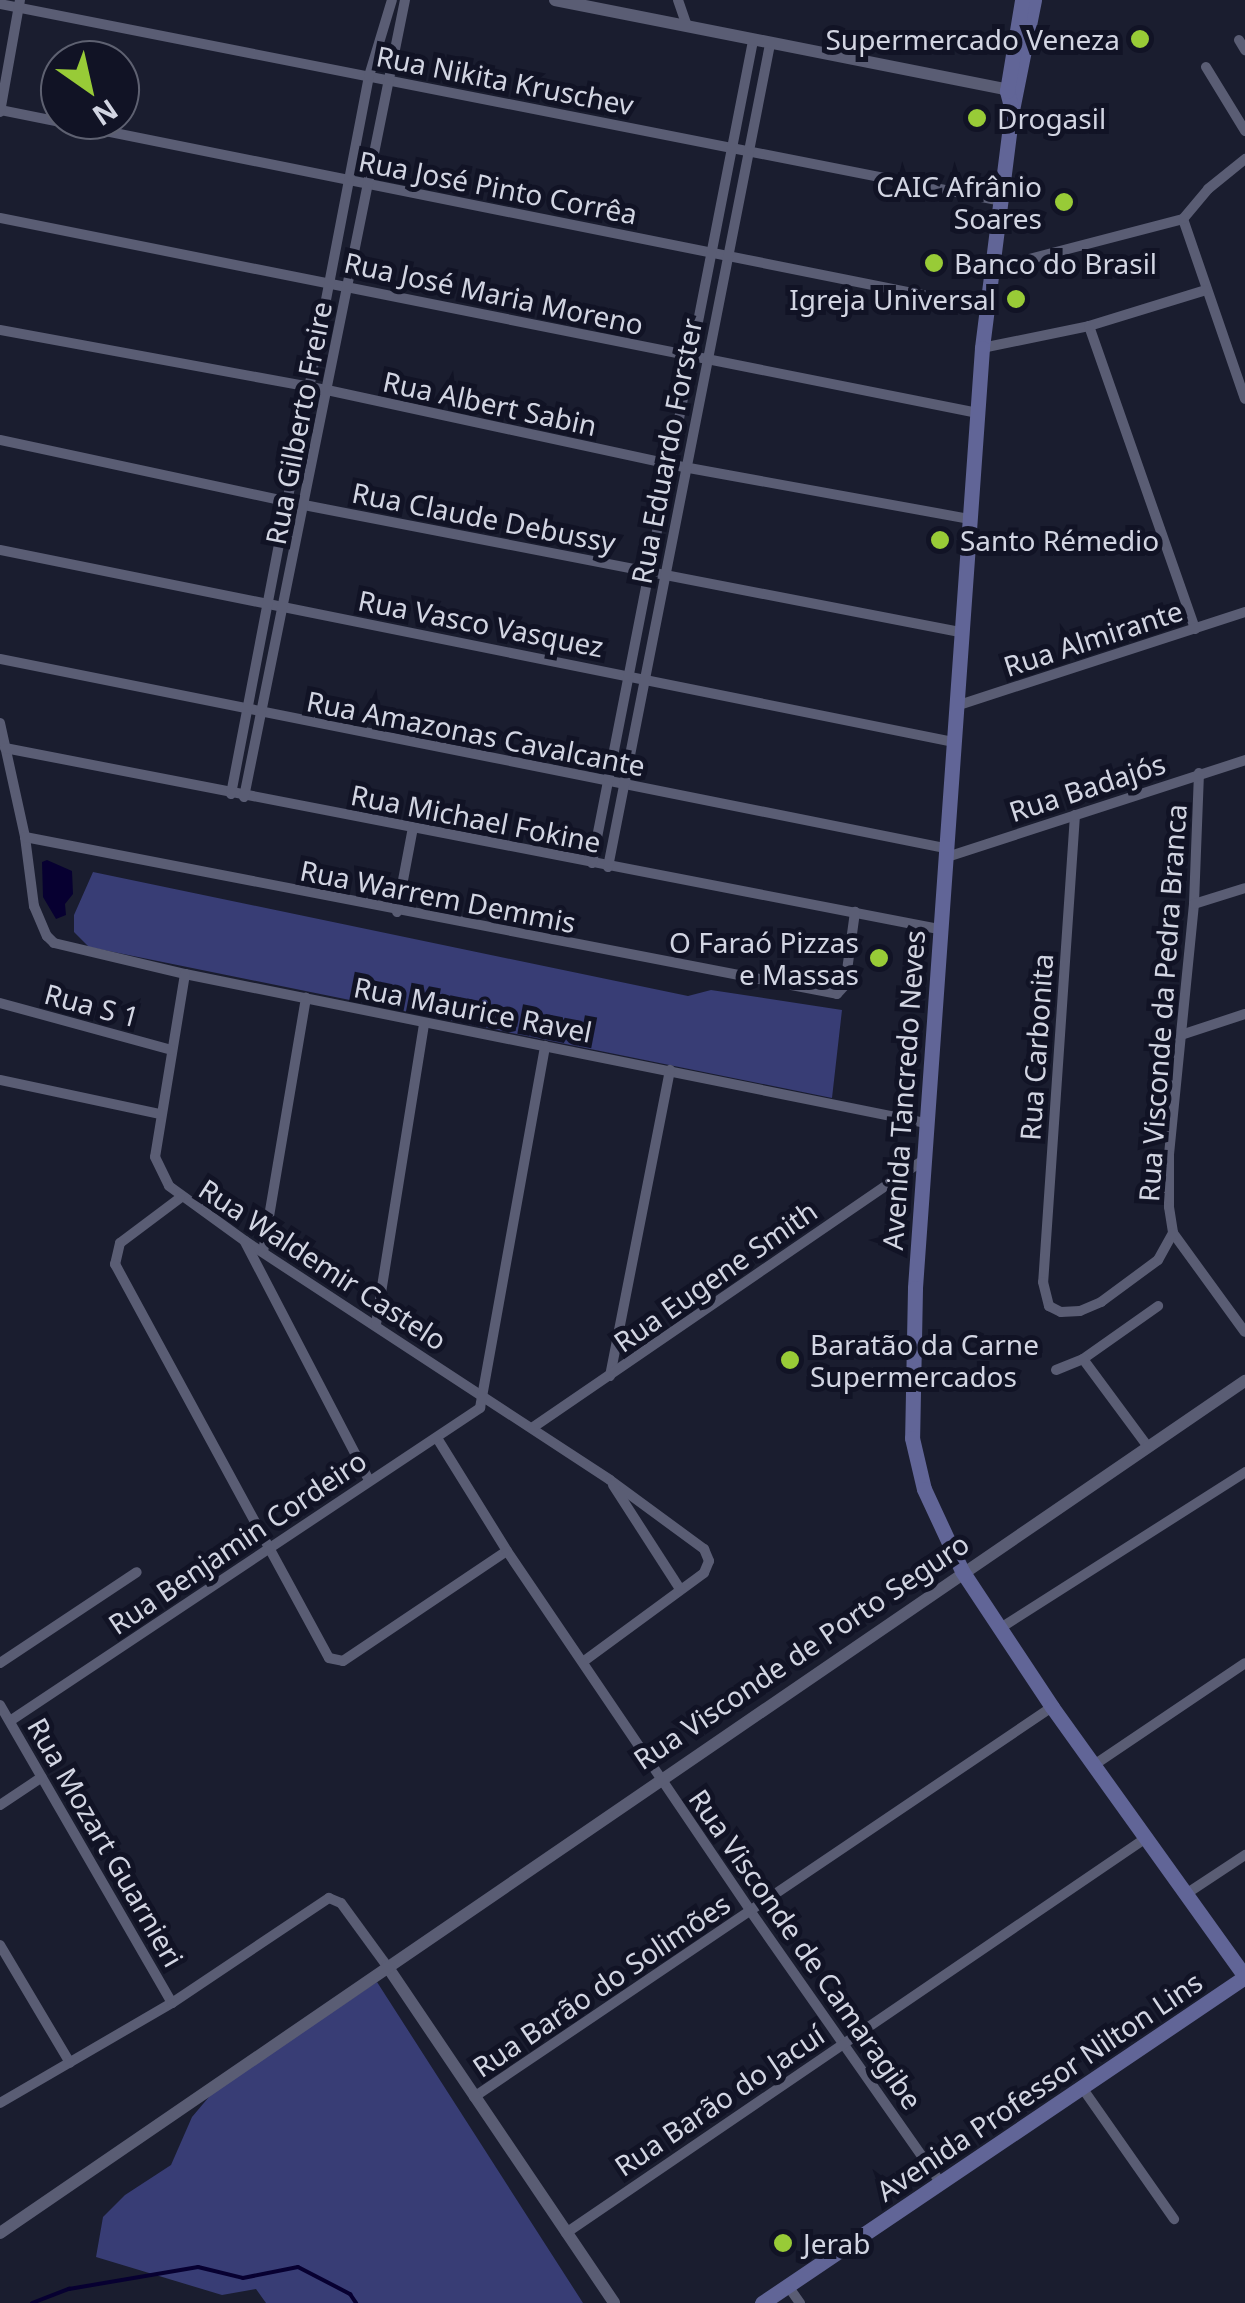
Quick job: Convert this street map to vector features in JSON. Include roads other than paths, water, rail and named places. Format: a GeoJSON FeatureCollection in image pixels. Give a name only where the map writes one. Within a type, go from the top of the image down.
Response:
{"type":"FeatureCollection","features":[{"type":"Feature","properties":{"kind":"main road","name":"Avenida Tancredo Neves"},"geometry":{"type":"LineString","coordinates":[[1022,0],[982,348],[972,519],[960,632],[926,1123],[912,1438],[924,1489],[962,1571],[1052,1707],[1245,1977]]}},
{"type":"Feature","properties":{"kind":"main road","name":"Avenida Tancredo Neves"},"geometry":{"type":"LineString","coordinates":[[1013,91],[1034,0]]}},
{"type":"Feature","properties":{"kind":"main road","name":"Avenida Professor Nilton Lins"},"geometry":{"type":"LineString","coordinates":[[762,2303],[1245,1977]]}},
{"type":"Feature","properties":{"kind":"street","name":"Rua Gilberto Freire"},"geometry":{"type":"LineString","coordinates":[[231,794],[250,712],[369,76],[392,0]]}},
{"type":"Feature","properties":{"kind":"street","name":"Rua Gilberto Freire"},"geometry":{"type":"LineString","coordinates":[[244,796],[405,0]]}},
{"type":"Feature","properties":{"kind":"street"},"geometry":{"type":"LineString","coordinates":[[556,0],[1013,91]]}},
{"type":"Feature","properties":{"kind":"street"},"geometry":{"type":"LineString","coordinates":[[678,0],[687,26]]}},
{"type":"Feature","properties":{"kind":"street","name":"Rua Nikita Kruschev"},"geometry":{"type":"LineString","coordinates":[[0,4],[19,4],[1001,201]]}},
{"type":"Feature","properties":{"kind":"street"},"geometry":{"type":"LineString","coordinates":[[0,111],[19,4]]}},
{"type":"Feature","properties":{"kind":"street","name":"Rua Eduardo Forster"},"geometry":{"type":"LineString","coordinates":[[592,864],[604,780],[753,41]]}},
{"type":"Feature","properties":{"kind":"street","name":"Rua Eduardo Forster"},"geometry":{"type":"LineString","coordinates":[[608,867],[770,44]]}},
{"type":"Feature","properties":{"kind":"street"},"geometry":{"type":"LineString","coordinates":[[1206,67],[1245,131]]}},
{"type":"Feature","properties":{"kind":"street","name":"Rua José Pinto Corrêa"},"geometry":{"type":"LineString","coordinates":[[0,111],[986,308]]}},
{"type":"Feature","properties":{"kind":"street"},"geometry":{"type":"LineString","coordinates":[[991,269],[1183,220],[1208,189],[1245,159]]}},
{"type":"Feature","properties":{"kind":"street","name":"Rua José Maria Moreno"},"geometry":{"type":"LineString","coordinates":[[0,218],[978,413]]}},
{"type":"Feature","properties":{"kind":"street"},"geometry":{"type":"LineString","coordinates":[[1183,220],[1245,398]]}},
{"type":"Feature","properties":{"kind":"street"},"geometry":{"type":"LineString","coordinates":[[982,348],[1088,326],[1206,290]]}},
{"type":"Feature","properties":{"kind":"street"},"geometry":{"type":"LineString","coordinates":[[1088,326],[1194,628]]}},
{"type":"Feature","properties":{"kind":"street","name":"Rua Albert Sabin"},"geometry":{"type":"LineString","coordinates":[[0,330],[327,390],[670,465],[972,519]]}},
{"type":"Feature","properties":{"kind":"street","name":"Rua Claude Debussy"},"geometry":{"type":"LineString","coordinates":[[0,440],[288,502],[960,632]]}},
{"type":"Feature","properties":{"kind":"street","name":"Rua Vasco Vasquez"},"geometry":{"type":"LineString","coordinates":[[0,550],[952,742]]}},
{"type":"Feature","properties":{"kind":"street","name":"Rua Almirante"},"geometry":{"type":"LineString","coordinates":[[956,706],[1245,612]]}},
{"type":"Feature","properties":{"kind":"street","name":"Rua Amazonas Cavalcante"},"geometry":{"type":"LineString","coordinates":[[0,660],[604,780],[944,853]]}},
{"type":"Feature","properties":{"kind":"street"},"geometry":{"type":"LineString","coordinates":[[0,723],[25,838]]}},
{"type":"Feature","properties":{"kind":"street","name":"Rua Michael Fokine"},"geometry":{"type":"LineString","coordinates":[[5,748],[938,928]]}},
{"type":"Feature","properties":{"kind":"street","name":"Rua Badajós"},"geometry":{"type":"LineString","coordinates":[[944,853],[1245,760]]}},
{"type":"Feature","properties":{"kind":"street","name":"Rua Visconde da Pedra Branca"},"geometry":{"type":"LineString","coordinates":[[1199,773],[1194,904],[1169,1155],[1174,1233],[1245,1332]]}},
{"type":"Feature","properties":{"kind":"street","name":"Rua Carbonita"},"geometry":{"type":"LineString","coordinates":[[1075,814],[1043,1282],[1050,1306],[1061,1312],[1080,1311],[1101,1302],[1158,1260],[1174,1233]]}},
{"type":"Feature","properties":{"kind":"street"},"geometry":{"type":"LineString","coordinates":[[397,912],[413,827]]}},
{"type":"Feature","properties":{"kind":"street","name":"Rua Maurice Ravel"},"geometry":{"type":"LineString","coordinates":[[25,838],[34,906],[47,936],[54,942],[185,974],[926,1123]]}},
{"type":"Feature","properties":{"kind":"street","name":"Rua Warrem Demmis"},"geometry":{"type":"LineString","coordinates":[[25,838],[397,912],[842,992],[855,912]]}},
{"type":"Feature","properties":{"kind":"street"},"geometry":{"type":"LineString","coordinates":[[1194,904],[1245,888]]}},
{"type":"Feature","properties":{"kind":"street","name":"Rua Waldemir Castelo"},"geometry":{"type":"LineString","coordinates":[[185,974],[154,1157],[160,1174],[180,1198],[610,1480],[704,1549],[708,1567],[680,1589]]}},
{"type":"Feature","properties":{"kind":"street"},"geometry":{"type":"LineString","coordinates":[[264,1252],[306,998]]}},
{"type":"Feature","properties":{"kind":"street","name":"Rua S 1"},"geometry":{"type":"LineString","coordinates":[[0,1003],[172,1050]]}},
{"type":"Feature","properties":{"kind":"street"},"geometry":{"type":"LineString","coordinates":[[1180,1035],[1245,1014]]}},
{"type":"Feature","properties":{"kind":"street"},"geometry":{"type":"LineString","coordinates":[[376,1324],[424,1022]]}},
{"type":"Feature","properties":{"kind":"street"},"geometry":{"type":"LineString","coordinates":[[485,1398],[545,1046]]}},
{"type":"Feature","properties":{"kind":"street"},"geometry":{"type":"LineString","coordinates":[[610,1376],[670,1070]]}},
{"type":"Feature","properties":{"kind":"street"},"geometry":{"type":"LineString","coordinates":[[0,1080],[160,1114]]}},
{"type":"Feature","properties":{"kind":"street","name":"Rua Eugene Smith"},"geometry":{"type":"LineString","coordinates":[[532,1428],[924,1160]]}},
{"type":"Feature","properties":{"kind":"street"},"geometry":{"type":"LineString","coordinates":[[180,1198],[120,1243],[114,1255],[115,1264],[308,1627],[329,1658],[344,1661],[507,1551]]}},
{"type":"Feature","properties":{"kind":"street"},"geometry":{"type":"LineString","coordinates":[[245,1242],[369,1480]]}},
{"type":"Feature","properties":{"kind":"street"},"geometry":{"type":"LineString","coordinates":[[1056,1370],[1084,1359],[1158,1306]]}},
{"type":"Feature","properties":{"kind":"street"},"geometry":{"type":"LineString","coordinates":[[1084,1359],[1148,1447]]}},
{"type":"Feature","properties":{"kind":"street","name":"Rua Visconde de Porto Seguro"},"geometry":{"type":"LineString","coordinates":[[0,2232],[1245,1380]]}},
{"type":"Feature","properties":{"kind":"street","name":"Rua Benjamin Cordeiro"},"geometry":{"type":"LineString","coordinates":[[10,1721],[369,1480],[472,1416],[485,1398]]}},
{"type":"Feature","properties":{"kind":"street","name":"Rua Visconde de Camaragibe"},"geometry":{"type":"LineString","coordinates":[[437,1438],[507,1551],[751,1912],[941,2183]]}},
{"type":"Feature","properties":{"kind":"street"},"geometry":{"type":"LineString","coordinates":[[999,1629],[1245,1472]]}},
{"type":"Feature","properties":{"kind":"street"},"geometry":{"type":"LineString","coordinates":[[583,1662],[680,1589],[610,1480]]}},
{"type":"Feature","properties":{"kind":"street"},"geometry":{"type":"LineString","coordinates":[[0,1663],[137,1572]]}},
{"type":"Feature","properties":{"kind":"street"},"geometry":{"type":"LineString","coordinates":[[1094,1765],[1245,1663]]}},
{"type":"Feature","properties":{"kind":"street","name":"Rua Mozart Guarnieri"},"geometry":{"type":"LineString","coordinates":[[0,1705],[172,2002]]}},
{"type":"Feature","properties":{"kind":"street","name":"Rua Barão do Solimões"},"geometry":{"type":"LineString","coordinates":[[474,2098],[1052,1707]]}},
{"type":"Feature","properties":{"kind":"street"},"geometry":{"type":"LineString","coordinates":[[0,1805],[42,1777]]}},
{"type":"Feature","properties":{"kind":"street","name":"Rua Barão do Jacuí"},"geometry":{"type":"LineString","coordinates":[[566,2233],[1146,1838]]}},
{"type":"Feature","properties":{"kind":"street"},"geometry":{"type":"LineString","coordinates":[[1186,1894],[1245,1855]]}},
{"type":"Feature","properties":{"kind":"street"},"geometry":{"type":"LineString","coordinates":[[0,2103],[172,2002],[332,1897],[342,1903],[387,1966],[614,2303]]}},
{"type":"Feature","properties":{"kind":"street"},"geometry":{"type":"LineString","coordinates":[[0,1945],[70,2064]]}},
{"type":"Feature","properties":{"kind":"street"},"geometry":{"type":"LineString","coordinates":[[1083,2088],[1174,2219]]}},
{"type":"Feature","properties":{"kind":"street"},"geometry":{"type":"LineString","coordinates":[[788,2286],[800,2303]]}},
{"type":"Feature","properties":{"kind":"waterway"},"geometry":{"type":"LineString","coordinates":[[32,2303],[69,2289],[198,2267],[243,2278],[298,2267],[350,2294],[356,2303]]}},
{"type":"Feature","properties":{"kind":"place","name":"Supermercado Veneza"},"geometry":{"type":"Point","coordinates":[1140,39]}},
{"type":"Feature","properties":{"kind":"place","name":"Drogasil"},"geometry":{"type":"Point","coordinates":[977,118]}},
{"type":"Feature","properties":{"kind":"place","name":"CAIC Afrânio Soares"},"geometry":{"type":"Point","coordinates":[1064,202]}},
{"type":"Feature","properties":{"kind":"place","name":"Banco do Brasil"},"geometry":{"type":"Point","coordinates":[934,263]}},
{"type":"Feature","properties":{"kind":"place","name":"Igreja Universal"},"geometry":{"type":"Point","coordinates":[1016,299]}},
{"type":"Feature","properties":{"kind":"place","name":"Santo Rémedio"},"geometry":{"type":"Point","coordinates":[940,540]}},
{"type":"Feature","properties":{"kind":"place","name":"O Faraó Pizzas e Massas"},"geometry":{"type":"Point","coordinates":[879,958]}},
{"type":"Feature","properties":{"kind":"place","name":"Baratão da Carne Supermercados"},"geometry":{"type":"Point","coordinates":[790,1360]}},
{"type":"Feature","properties":{"kind":"place","name":"Jerab"},"geometry":{"type":"Point","coordinates":[783,2243]}}]}
